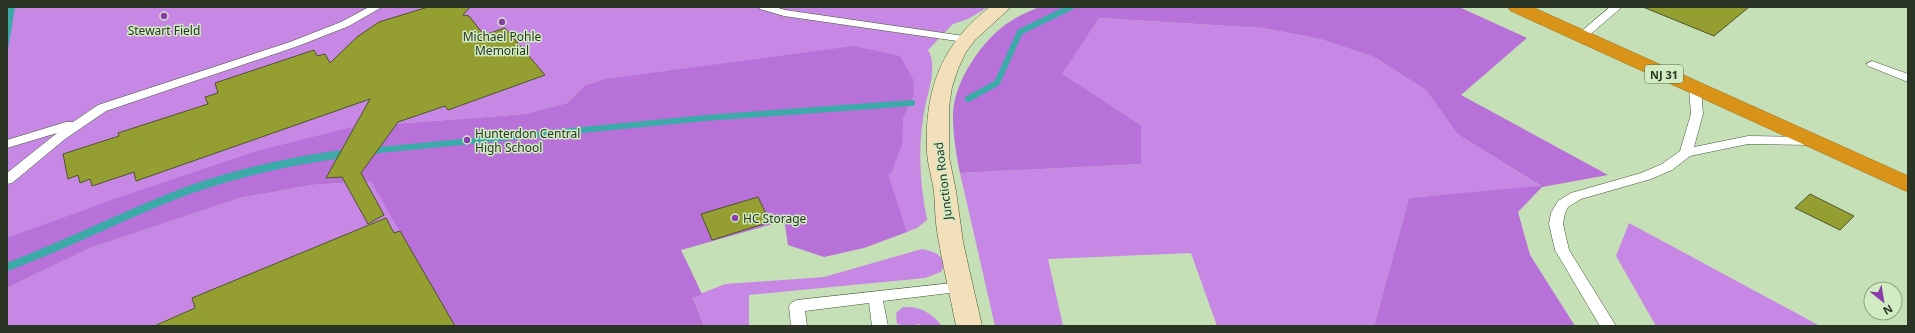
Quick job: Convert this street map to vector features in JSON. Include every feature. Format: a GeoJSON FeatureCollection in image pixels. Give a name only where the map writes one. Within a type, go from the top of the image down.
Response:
{"type":"FeatureCollection","features":[{"type":"Feature","properties":{"kind":"highway","name":"NJ 31"},"geometry":{"type":"LineString","coordinates":[[1517,7],[1812,141],[1905,179]]}},
{"type":"Feature","properties":{"kind":"street","name":"Junction Road"},"geometry":{"type":"LineString","coordinates":[[969,326],[949,230],[945,189],[938,152],[938,120],[941,92],[946,74],[954,55],[964,39],[1002,7]]}},
{"type":"Feature","properties":{"kind":"lane"},"geometry":{"type":"LineString","coordinates":[[7,180],[79,123],[102,108],[294,44],[345,24],[378,7]]}},
{"type":"Feature","properties":{"kind":"lane"},"geometry":{"type":"LineString","coordinates":[[764,7],[791,14],[964,39]]}},
{"type":"Feature","properties":{"kind":"lane"},"geometry":{"type":"LineString","coordinates":[[1582,36],[1617,7]]}},
{"type":"Feature","properties":{"kind":"lane"},"geometry":{"type":"LineString","coordinates":[[1872,64],[1908,78]]}},
{"type":"Feature","properties":{"kind":"lane"},"geometry":{"type":"LineString","coordinates":[[1686,153],[1697,114],[1695,88]]}},
{"type":"Feature","properties":{"kind":"lane"},"geometry":{"type":"LineString","coordinates":[[7,144],[79,123]]}},
{"type":"Feature","properties":{"kind":"lane"},"geometry":{"type":"LineString","coordinates":[[1608,326],[1562,250],[1556,224],[1558,213],[1564,204],[1576,196],[1646,176],[1667,167],[1686,153],[1748,140],[1812,141]]}},
{"type":"Feature","properties":{"kind":"lane"},"geometry":{"type":"LineString","coordinates":[[799,326],[797,306],[961,287]]}},
{"type":"Feature","properties":{"kind":"lane"},"geometry":{"type":"LineString","coordinates":[[875,296],[880,326]]}},
{"type":"Feature","properties":{"kind":"shaded area"},"geometry":{"type":"Polygon","coordinates":[[[7,7],[988,7],[968,19],[953,24],[928,50],[932,61],[932,73],[924,113],[920,144],[922,189],[927,220],[917,228],[907,232],[886,174],[584,86],[567,103],[525,114],[352,127],[7,247],[7,7]]]}},
{"type":"Feature","properties":{"kind":"shaded area"},"geometry":{"type":"Polygon","coordinates":[[[1039,7],[1459,7],[1527,38],[1461,95],[1608,175],[1542,187],[1518,212],[1530,255],[1575,326],[1374,326],[1409,198],[1541,186],[1457,134],[1426,90],[1374,57],[1320,39],[1263,28],[1099,18],[1062,74],[1141,125],[1141,164],[960,173],[955,144],[953,115],[954,102],[964,75],[981,49],[1001,28],[1018,17],[1039,7]]]}},
{"type":"Feature","properties":{"kind":"shaded area"},"geometry":{"type":"Polygon","coordinates":[[[1099,18],[1263,28],[1320,39],[1374,57],[1426,90],[1457,134],[1542,187],[1409,198],[1374,326],[1217,326],[1191,253],[1048,259],[1063,326],[995,326],[960,173],[1141,164],[1141,125],[1061,74],[1099,18]]]}},
{"type":"Feature","properties":{"kind":"shaded area"},"geometry":{"type":"Polygon","coordinates":[[[854,46],[900,56],[913,79],[914,95],[903,118],[902,145],[891,173],[888,174],[907,232],[864,248],[824,257],[788,245],[783,212],[783,221],[681,250],[702,294],[693,298],[704,326],[451,326],[410,249],[371,181],[312,185],[240,198],[90,248],[7,288],[7,238],[120,197],[257,151],[352,127],[525,114],[567,103],[584,86],[606,79],[854,46]]]}},
{"type":"Feature","properties":{"kind":"shaded area"},"geometry":{"type":"Polygon","coordinates":[[[385,180],[400,231],[363,246],[275,264],[192,298],[195,308],[152,326],[7,326],[7,288],[90,248],[240,198],[312,185],[385,180]]]}},
{"type":"Feature","properties":{"kind":"shaded area"},"geometry":{"type":"Polygon","coordinates":[[[1629,223],[1820,326],[1656,326],[1616,256],[1629,223]]]}},
{"type":"Feature","properties":{"kind":"shaded area"},"geometry":{"type":"Polygon","coordinates":[[[922,249],[933,252],[940,257],[944,264],[941,272],[925,278],[749,295],[749,326],[704,326],[693,297],[725,284],[824,277],[922,249]]]}},
{"type":"Feature","properties":{"kind":"shaded area"},"geometry":{"type":"Polygon","coordinates":[[[903,307],[925,311],[934,317],[942,326],[921,326],[920,324],[908,326],[897,324],[896,313],[903,307]]]}},
{"type":"Feature","properties":{"kind":"water"},"geometry":{"type":"Polygon","coordinates":[[[7,7],[15,7],[7,56],[7,7]]]}},
{"type":"Feature","properties":{"kind":"building"},"geometry":{"type":"Polygon","coordinates":[[[428,7],[470,7],[463,15],[469,16],[484,35],[505,28],[545,75],[448,110],[445,106],[398,122],[361,173],[384,215],[368,224],[342,177],[326,178],[370,99],[136,181],[134,172],[92,186],[90,179],[80,183],[78,175],[68,179],[63,154],[119,136],[118,133],[208,104],[205,97],[218,93],[215,83],[314,50],[317,56],[325,54],[330,63],[357,37],[379,22],[428,7]]]}},
{"type":"Feature","properties":{"kind":"building"},"geometry":{"type":"Polygon","coordinates":[[[1643,7],[1749,7],[1714,36],[1643,7]]]}},
{"type":"Feature","properties":{"kind":"building"},"geometry":{"type":"Polygon","coordinates":[[[1810,194],[1854,216],[1840,230],[1795,208],[1810,194]]]}},
{"type":"Feature","properties":{"kind":"building","name":"HC Storage"},"geometry":{"type":"Polygon","coordinates":[[[758,197],[770,222],[712,240],[701,214],[758,197]]]}},
{"type":"Feature","properties":{"kind":"building"},"geometry":{"type":"Polygon","coordinates":[[[386,218],[394,233],[400,231],[455,326],[154,326],[195,308],[192,298],[386,218]]]}},
{"type":"Feature","properties":{"kind":"waterway"},"geometry":{"type":"LineString","coordinates":[[968,99],[997,83],[1020,32],[1071,7]]}},
{"type":"Feature","properties":{"kind":"waterway"},"geometry":{"type":"LineString","coordinates":[[376,150],[369,151],[705,118],[912,103]]}},
{"type":"Feature","properties":{"kind":"waterway"},"geometry":{"type":"LineString","coordinates":[[7,267],[143,208],[189,190],[268,167],[349,153]]}},
{"type":"Feature","properties":{"kind":"place","name":"Stewart Field"},"geometry":{"type":"Point","coordinates":[164,16]}},
{"type":"Feature","properties":{"kind":"place","name":"Michael Pohle Memorial"},"geometry":{"type":"Point","coordinates":[502,22]}},
{"type":"Feature","properties":{"kind":"place","name":"Hunterdon Central High School"},"geometry":{"type":"Point","coordinates":[467,140]}},
{"type":"Feature","properties":{"kind":"place","name":"HC Storage"},"geometry":{"type":"Point","coordinates":[735,218]}}]}
